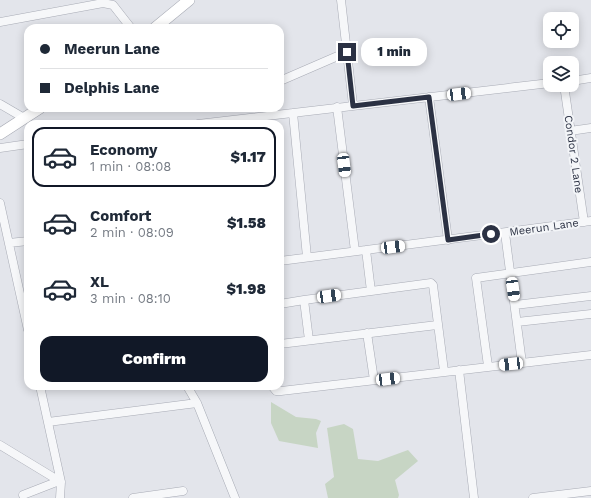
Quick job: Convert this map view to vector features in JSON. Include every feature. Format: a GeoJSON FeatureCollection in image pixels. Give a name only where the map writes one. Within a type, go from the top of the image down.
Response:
{"type":"FeatureCollection","features":[{"type":"Feature","properties":{"kind":"main road"},"geometry":{"type":"LineString","coordinates":[[160,24],[189,0]]}},
{"type":"Feature","properties":{"kind":"main road"},"geometry":{"type":"LineString","coordinates":[[0,134],[34,112]]}},
{"type":"Feature","properties":{"kind":"street"},"geometry":{"type":"LineString","coordinates":[[341,0],[353,106]]}},
{"type":"Feature","properties":{"kind":"street"},"geometry":{"type":"LineString","coordinates":[[0,22],[103,3],[113,6],[128,24]]}},
{"type":"Feature","properties":{"kind":"street"},"geometry":{"type":"LineString","coordinates":[[284,79],[347,52]]}},
{"type":"Feature","properties":{"kind":"street"},"geometry":{"type":"LineString","coordinates":[[579,79],[591,78]]}},
{"type":"Feature","properties":{"kind":"street"},"geometry":{"type":"LineString","coordinates":[[235,120],[543,84]]}},
{"type":"Feature","properties":{"kind":"street","name":"Condor 2 Lane"},"geometry":{"type":"LineString","coordinates":[[565,92],[570,131],[587,222]]}},
{"type":"Feature","properties":{"kind":"street"},"geometry":{"type":"LineString","coordinates":[[429,97],[448,240]]}},
{"type":"Feature","properties":{"kind":"street"},"geometry":{"type":"LineString","coordinates":[[0,104],[24,118]]}},
{"type":"Feature","properties":{"kind":"street"},"geometry":{"type":"LineString","coordinates":[[337,107],[355,251]]}},
{"type":"Feature","properties":{"kind":"street"},"geometry":{"type":"LineString","coordinates":[[293,113],[307,257]]}},
{"type":"Feature","properties":{"kind":"street"},"geometry":{"type":"LineString","coordinates":[[570,131],[591,128]]}},
{"type":"Feature","properties":{"kind":"street"},"geometry":{"type":"LineString","coordinates":[[0,148],[24,145]]}},
{"type":"Feature","properties":{"kind":"street"},"geometry":{"type":"LineString","coordinates":[[0,203],[24,311]]}},
{"type":"Feature","properties":{"kind":"street","name":"Meerun Lane"},"geometry":{"type":"LineString","coordinates":[[284,260],[587,222]]}},
{"type":"Feature","properties":{"kind":"street"},"geometry":{"type":"LineString","coordinates":[[505,233],[522,363]]}},
{"type":"Feature","properties":{"kind":"street"},"geometry":{"type":"LineString","coordinates":[[9,243],[24,241]]}},
{"type":"Feature","properties":{"kind":"street"},"geometry":{"type":"LineString","coordinates":[[366,250],[371,291]]}},
{"type":"Feature","properties":{"kind":"street"},"geometry":{"type":"LineString","coordinates":[[488,366],[476,278],[591,262]]}},
{"type":"Feature","properties":{"kind":"street"},"geometry":{"type":"LineString","coordinates":[[284,303],[431,283],[433,285],[444,371]]}},
{"type":"Feature","properties":{"kind":"street"},"geometry":{"type":"LineString","coordinates":[[515,305],[591,296]]}},
{"type":"Feature","properties":{"kind":"street"},"geometry":{"type":"LineString","coordinates":[[304,300],[309,340]]}},
{"type":"Feature","properties":{"kind":"street"},"geometry":{"type":"LineString","coordinates":[[517,322],[591,314]]}},
{"type":"Feature","properties":{"kind":"street"},"geometry":{"type":"LineString","coordinates":[[284,343],[437,325]]}},
{"type":"Feature","properties":{"kind":"street"},"geometry":{"type":"LineString","coordinates":[[367,333],[374,380]]}},
{"type":"Feature","properties":{"kind":"street"},"geometry":{"type":"LineString","coordinates":[[275,390],[591,355]]}},
{"type":"Feature","properties":{"kind":"street"},"geometry":{"type":"LineString","coordinates":[[459,370],[474,498]]}},
{"type":"Feature","properties":{"kind":"street"},"geometry":{"type":"LineString","coordinates":[[41,390],[60,482],[60,498]]}},
{"type":"Feature","properties":{"kind":"street"},"geometry":{"type":"LineString","coordinates":[[190,390],[197,403],[235,498]]}},
{"type":"Feature","properties":{"kind":"street"},"geometry":{"type":"LineString","coordinates":[[48,422],[197,403]]}},
{"type":"Feature","properties":{"kind":"street"},"geometry":{"type":"LineString","coordinates":[[0,445],[60,482]]}},
{"type":"Feature","properties":{"kind":"street"},"geometry":{"type":"LineString","coordinates":[[23,495],[60,482]]}},
{"type":"Feature","properties":{"kind":"street"},"geometry":{"type":"LineString","coordinates":[[133,498],[183,491]]}},
{"type":"Feature","properties":{"kind":"street"},"geometry":{"type":"LineString","coordinates":[[533,498],[591,491]]}},
{"type":"Feature","properties":{"kind":"green space"},"geometry":{"type":"Polygon","coordinates":[[[271,402],[296,417],[321,421],[316,433],[318,448],[279,441],[271,423],[271,402]]]}},
{"type":"Feature","properties":{"kind":"green space"},"geometry":{"type":"Polygon","coordinates":[[[344,424],[353,429],[358,459],[378,461],[408,450],[418,461],[395,480],[399,495],[398,498],[328,498],[325,484],[334,477],[327,428],[344,424]]]}},
{"type":"Feature","properties":{"kind":"route"},"geometry":{"type":"LineString","coordinates":[[347,52],[353,106],[429,97],[448,240],[491,234]]}}]}
